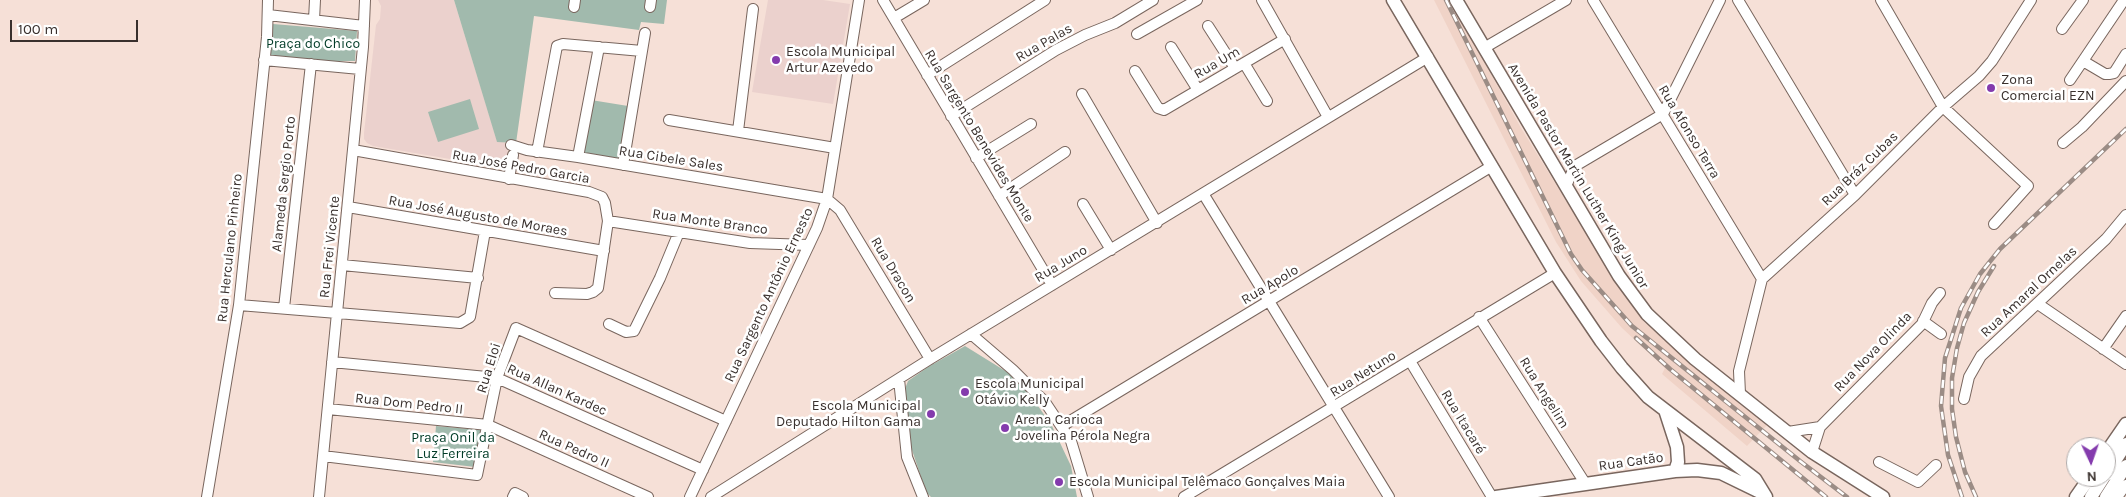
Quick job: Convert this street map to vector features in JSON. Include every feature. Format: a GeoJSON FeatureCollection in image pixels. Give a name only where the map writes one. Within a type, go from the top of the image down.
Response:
{"type":"FeatureCollection","features":[{"type":"Feature","properties":{"kind":"main road"},"geometry":{"type":"LineString","coordinates":[[1393,0],[1555,273],[1601,341],[1648,397],[1755,479],[1767,496]]}},
{"type":"Feature","properties":{"kind":"main road","name":"Avenida Pastor Martin Luther King Junior"},"geometry":{"type":"LineString","coordinates":[[1456,0],[1619,276],[1647,314],[1672,340],[1812,452],[1883,497]]}},
{"type":"Feature","properties":{"kind":"main road"},"geometry":{"type":"LineString","coordinates":[[1664,410],[1677,447],[1678,462],[1675,471]]}},
{"type":"Feature","properties":{"kind":"main road"},"geometry":{"type":"LineString","coordinates":[[2116,438],[2126,424]]}},
{"type":"Feature","properties":{"kind":"main road"},"geometry":{"type":"LineString","coordinates":[[2116,459],[2126,444]]}},
{"type":"Feature","properties":{"kind":"main road"},"geometry":{"type":"LineString","coordinates":[[2106,497],[2126,466]]}},
{"type":"Feature","properties":{"kind":"main road","name":"Rua Catão"},"geometry":{"type":"LineString","coordinates":[[1496,497],[1585,483],[1675,471],[1697,470],[1721,473],[1767,496]]}},
{"type":"Feature","properties":{"kind":"street","name":"Rua Herculano Pinheiro"},"geometry":{"type":"LineString","coordinates":[[207,497],[239,305],[264,60],[268,0]]}},
{"type":"Feature","properties":{"kind":"street"},"geometry":{"type":"LineString","coordinates":[[314,20],[315,0]]}},
{"type":"Feature","properties":{"kind":"street","name":"Rua Frei Vicente"},"geometry":{"type":"LineString","coordinates":[[319,497],[348,207],[365,0]]}},
{"type":"Feature","properties":{"kind":"street","name":"Rua Sargento Antônio Ernesto"},"geometry":{"type":"LineString","coordinates":[[690,497],[809,245],[827,199],[859,0]]}},
{"type":"Feature","properties":{"kind":"street","name":"Rua Sargento Benevides Monte"},"geometry":{"type":"LineString","coordinates":[[883,0],[1052,285]]}},
{"type":"Feature","properties":{"kind":"street"},"geometry":{"type":"LineString","coordinates":[[894,18],[924,0]]}},
{"type":"Feature","properties":{"kind":"street"},"geometry":{"type":"LineString","coordinates":[[926,74],[1045,0]]}},
{"type":"Feature","properties":{"kind":"street","name":"Rua Palas"},"geometry":{"type":"LineString","coordinates":[[951,116],[1056,50],[1115,23],[1153,0]]}},
{"type":"Feature","properties":{"kind":"street"},"geometry":{"type":"LineString","coordinates":[[1137,34],[1196,0]]}},
{"type":"Feature","properties":{"kind":"street"},"geometry":{"type":"LineString","coordinates":[[1262,0],[1328,117]]}},
{"type":"Feature","properties":{"kind":"street"},"geometry":{"type":"LineString","coordinates":[[1484,48],[1566,0]]}},
{"type":"Feature","properties":{"kind":"street","name":"Rua Afonso Terra"},"geometry":{"type":"LineString","coordinates":[[1593,0],[1762,279]]}},
{"type":"Feature","properties":{"kind":"street"},"geometry":{"type":"LineString","coordinates":[[1556,170],[1575,166],[1662,114],[1720,0]]}},
{"type":"Feature","properties":{"kind":"street"},"geometry":{"type":"LineString","coordinates":[[1738,0],[1855,195]]}},
{"type":"Feature","properties":{"kind":"street"},"geometry":{"type":"LineString","coordinates":[[1880,0],[1944,107],[2028,186],[1994,224]]}},
{"type":"Feature","properties":{"kind":"street","name":"Rua Bráz Cubas"},"geometry":{"type":"LineString","coordinates":[[1762,279],[1855,195],[1986,68],[2030,0]]}},
{"type":"Feature","properties":{"kind":"street"},"geometry":{"type":"LineString","coordinates":[[2062,29],[2083,0]]}},
{"type":"Feature","properties":{"kind":"street"},"geometry":{"type":"LineString","coordinates":[[2070,80],[2124,0]]}},
{"type":"Feature","properties":{"kind":"street"},"geometry":{"type":"LineString","coordinates":[[738,132],[753,9]]}},
{"type":"Feature","properties":{"kind":"street"},"geometry":{"type":"LineString","coordinates":[[268,15],[364,26]]}},
{"type":"Feature","properties":{"kind":"street"},"geometry":{"type":"LineString","coordinates":[[1208,26],[1267,101]]}},
{"type":"Feature","properties":{"kind":"street"},"geometry":{"type":"LineString","coordinates":[[623,165],[645,33]]}},
{"type":"Feature","properties":{"kind":"street","name":"Rua Um"},"geometry":{"type":"LineString","coordinates":[[1135,71],[1158,108],[1162,110],[1285,39]]}},
{"type":"Feature","properties":{"kind":"street"},"geometry":{"type":"LineString","coordinates":[[537,152],[557,46],[563,44],[642,51]]}},
{"type":"Feature","properties":{"kind":"street"},"geometry":{"type":"LineString","coordinates":[[578,157],[599,47]]}},
{"type":"Feature","properties":{"kind":"street"},"geometry":{"type":"LineString","coordinates":[[1170,47],[1198,90]]}},
{"type":"Feature","properties":{"kind":"street"},"geometry":{"type":"LineString","coordinates":[[2082,61],[2105,74],[2109,74],[2114,72],[2126,54]]}},
{"type":"Feature","properties":{"kind":"street","name":"Rua Juno"},"geometry":{"type":"LineString","coordinates":[[711,497],[930,359],[1428,58]]}},
{"type":"Feature","properties":{"kind":"street"},"geometry":{"type":"LineString","coordinates":[[264,60],[360,69]]}},
{"type":"Feature","properties":{"kind":"street","name":"Alameda Sergio Porto"},"geometry":{"type":"LineString","coordinates":[[284,308],[311,64]]}},
{"type":"Feature","properties":{"kind":"street"},"geometry":{"type":"LineString","coordinates":[[2063,143],[2082,127],[2126,81]]}},
{"type":"Feature","properties":{"kind":"street"},"geometry":{"type":"LineString","coordinates":[[1082,94],[1157,222]]}},
{"type":"Feature","properties":{"kind":"street"},"geometry":{"type":"LineString","coordinates":[[669,120],[835,148]]}},
{"type":"Feature","properties":{"kind":"street"},"geometry":{"type":"LineString","coordinates":[[976,158],[1031,124]]}},
{"type":"Feature","properties":{"kind":"street","name":"Rua José Pedro Garcia"},"geometry":{"type":"LineString","coordinates":[[353,150],[595,194],[602,198],[605,203],[608,221],[598,288],[593,292],[555,293]]}},
{"type":"Feature","properties":{"kind":"street","name":"Rua Cibele Sales"},"geometry":{"type":"LineString","coordinates":[[509,179],[512,150],[526,150],[827,199]]}},
{"type":"Feature","properties":{"kind":"street"},"geometry":{"type":"LineString","coordinates":[[999,196],[1064,152]]}},
{"type":"Feature","properties":{"kind":"street","name":"Rua Apolo"},"geometry":{"type":"LineString","coordinates":[[1062,426],[1492,166]]}},
{"type":"Feature","properties":{"kind":"street"},"geometry":{"type":"LineString","coordinates":[[1566,186],[1575,166]]}},
{"type":"Feature","properties":{"kind":"street"},"geometry":{"type":"LineString","coordinates":[[1204,194],[1389,497]]}},
{"type":"Feature","properties":{"kind":"street","name":"Rua Dracon"},"geometry":{"type":"LineString","coordinates":[[827,199],[840,210],[930,359]]}},
{"type":"Feature","properties":{"kind":"street"},"geometry":{"type":"LineString","coordinates":[[1083,204],[1112,250]]}},
{"type":"Feature","properties":{"kind":"street","name":"Rua José Augusto de Moraes"},"geometry":{"type":"LineString","coordinates":[[348,207],[604,252]]}},
{"type":"Feature","properties":{"kind":"street","name":"Rua Amaral Ornelas"},"geometry":{"type":"LineString","coordinates":[[1964,399],[1969,377],[1981,356],[2106,239],[2126,215]]}},
{"type":"Feature","properties":{"kind":"street","name":"Rua Monte Branco"},"geometry":{"type":"LineString","coordinates":[[608,221],[750,243],[809,245]]}},
{"type":"Feature","properties":{"kind":"street"},"geometry":{"type":"LineString","coordinates":[[239,305],[460,323],[470,317],[485,231]]}},
{"type":"Feature","properties":{"kind":"street"},"geometry":{"type":"LineString","coordinates":[[609,324],[626,332],[634,331],[660,278],[679,232]]}},
{"type":"Feature","properties":{"kind":"street"},"geometry":{"type":"LineString","coordinates":[[342,265],[478,278]]}},
{"type":"Feature","properties":{"kind":"street","name":"Rua Netuno"},"geometry":{"type":"LineString","coordinates":[[1184,497],[1335,407],[1479,317],[1555,273]]}},
{"type":"Feature","properties":{"kind":"street"},"geometry":{"type":"LineString","coordinates":[[1740,394],[1740,371],[1762,279]]}},
{"type":"Feature","properties":{"kind":"street","name":"Rua Nova Olinda"},"geometry":{"type":"LineString","coordinates":[[1812,452],[1820,426],[1923,321],[1932,303],[1940,293]]}},
{"type":"Feature","properties":{"kind":"street"},"geometry":{"type":"LineString","coordinates":[[2038,304],[2126,364]]}},
{"type":"Feature","properties":{"kind":"street"},"geometry":{"type":"LineString","coordinates":[[2103,350],[2126,316]]}},
{"type":"Feature","properties":{"kind":"street","name":"Rua Angelim"},"geometry":{"type":"LineString","coordinates":[[1479,317],[1585,483]]}},
{"type":"Feature","properties":{"kind":"street"},"geometry":{"type":"LineString","coordinates":[[1923,321],[1941,334]]}},
{"type":"Feature","properties":{"kind":"street","name":"Rua Eloi"},"geometry":{"type":"LineString","coordinates":[[323,456],[477,475],[498,378],[516,328],[726,421]]}},
{"type":"Feature","properties":{"kind":"street"},"geometry":{"type":"LineString","coordinates":[[971,334],[1031,386],[1062,426],[1071,441],[1080,464],[1088,497]]}},
{"type":"Feature","properties":{"kind":"street","name":"Rua Itacaré"},"geometry":{"type":"LineString","coordinates":[[1410,361],[1492,497]]}},
{"type":"Feature","properties":{"kind":"street","name":"Rua Allan Kardec"},"geometry":{"type":"LineString","coordinates":[[332,362],[498,378],[703,470]]}},
{"type":"Feature","properties":{"kind":"street"},"geometry":{"type":"LineString","coordinates":[[1729,385],[1740,371]]}},
{"type":"Feature","properties":{"kind":"street"},"geometry":{"type":"LineString","coordinates":[[899,379],[907,457],[923,497]]}},
{"type":"Feature","properties":{"kind":"street","name":"Rua Dom Pedro II"},"geometry":{"type":"LineString","coordinates":[[328,409],[488,426]]}},
{"type":"Feature","properties":{"kind":"street","name":"Rua Pedro II"},"geometry":{"type":"LineString","coordinates":[[488,426],[648,497]]}},
{"type":"Feature","properties":{"kind":"street"},"geometry":{"type":"LineString","coordinates":[[1788,432],[1820,426]]}},
{"type":"Feature","properties":{"kind":"street"},"geometry":{"type":"LineString","coordinates":[[1879,462],[1918,482],[1936,465]]}},
{"type":"Feature","properties":{"kind":"street"},"geometry":{"type":"LineString","coordinates":[[2118,497],[2126,485]]}},
{"type":"Feature","properties":{"kind":"shaded area"},"geometry":{"type":"Polygon","coordinates":[[[378,0],[454,0],[497,141],[507,143],[509,169],[373,146],[367,143],[364,139],[364,133],[376,25],[380,19],[381,6],[378,0]]]}},
{"type":"Feature","properties":{"kind":"shaded area"},"geometry":{"type":"Polygon","coordinates":[[[768,0],[823,0],[850,4],[833,104],[752,92],[768,0]]]}},
{"type":"Feature","properties":{"kind":"shaded area"},"geometry":{"type":"Polygon","coordinates":[[[1434,0],[1450,0],[1521,128],[1644,322],[1768,424],[1747,446],[1662,374],[1665,368],[1622,328],[1581,281],[1556,242],[1434,0]]]}},
{"type":"Feature","properties":{"kind":"green space"},"geometry":{"type":"Polygon","coordinates":[[[454,0],[667,0],[664,24],[641,22],[639,30],[534,16],[516,143],[497,142],[454,0]]]}},
{"type":"Feature","properties":{"kind":"green space","name":"Praça do Chico"},"geometry":{"type":"Polygon","coordinates":[[[273,24],[357,31],[355,61],[312,61],[266,55],[273,24]]]}},
{"type":"Feature","properties":{"kind":"green space"},"geometry":{"type":"Polygon","coordinates":[[[470,99],[479,129],[438,142],[428,112],[470,99]]]}},
{"type":"Feature","properties":{"kind":"green space"},"geometry":{"type":"Polygon","coordinates":[[[591,100],[628,106],[619,160],[582,154],[591,100]]]}},
{"type":"Feature","properties":{"kind":"green space"},"geometry":{"type":"Polygon","coordinates":[[[965,346],[1007,372],[1029,393],[1052,426],[1071,466],[1077,497],[931,497],[926,492],[911,447],[903,394],[908,381],[965,346]]]}},
{"type":"Feature","properties":{"kind":"green space","name":"Praça Onil da Luz Ferreira"},"geometry":{"type":"Polygon","coordinates":[[[436,426],[481,430],[475,467],[433,462],[436,426]]]}},
{"type":"Feature","properties":{"kind":"railway"},"geometry":{"type":"LineString","coordinates":[[1446,0],[1571,254],[1582,270],[1632,326],[1847,497]]}},
{"type":"Feature","properties":{"kind":"railway"},"geometry":{"type":"LineString","coordinates":[[1962,497],[1948,455],[1941,406],[1945,358],[1961,308],[1980,274],[2000,249],[2126,129]]}},
{"type":"Feature","properties":{"kind":"railway"},"geometry":{"type":"LineString","coordinates":[[1976,497],[1965,472],[1956,437],[1952,409],[1952,378],[1957,348],[1964,323],[1978,292],[1994,266]]}},
{"type":"Feature","properties":{"kind":"railway"},"geometry":{"type":"LineString","coordinates":[[1636,338],[1670,369],[1826,497]]}},
{"type":"Feature","properties":{"kind":"place","name":"Escola Municipal Artur Azevedo"},"geometry":{"type":"Point","coordinates":[776,60]}},
{"type":"Feature","properties":{"kind":"place","name":"Zona Comercial EZN"},"geometry":{"type":"Point","coordinates":[1991,88]}},
{"type":"Feature","properties":{"kind":"place","name":"Escola Municipal Otávio Kelly"},"geometry":{"type":"Point","coordinates":[965,392]}},
{"type":"Feature","properties":{"kind":"place","name":"Escola Municipal Deputado Hilton Gama"},"geometry":{"type":"Point","coordinates":[931,414]}},
{"type":"Feature","properties":{"kind":"place","name":"Arena Carioca Jovelina Pérola Negra"},"geometry":{"type":"Point","coordinates":[1005,428]}},
{"type":"Feature","properties":{"kind":"place","name":"Escola Municipal Telêmaco Gonçalves Maia"},"geometry":{"type":"Point","coordinates":[1059,482]}}]}
